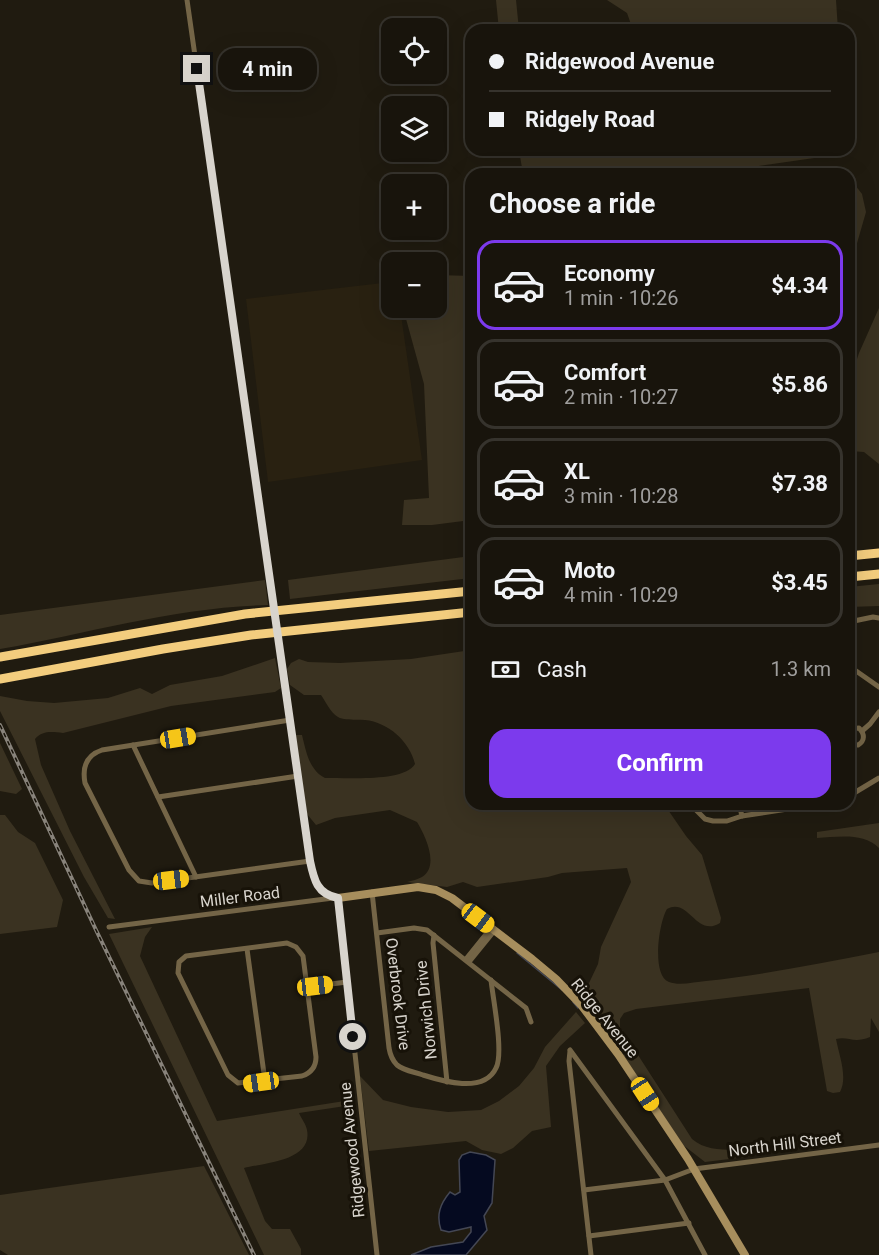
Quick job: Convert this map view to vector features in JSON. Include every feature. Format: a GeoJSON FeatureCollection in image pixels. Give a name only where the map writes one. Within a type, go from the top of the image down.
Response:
{"type":"FeatureCollection","features":[{"type":"Feature","properties":{"kind":"highway"},"geometry":{"type":"LineString","coordinates":[[855,555],[879,553]]}},
{"type":"Feature","properties":{"kind":"highway"},"geometry":{"type":"LineString","coordinates":[[855,576],[879,574]]}},
{"type":"Feature","properties":{"kind":"highway"},"geometry":{"type":"LineString","coordinates":[[0,657],[245,614],[465,592]]}},
{"type":"Feature","properties":{"kind":"highway"},"geometry":{"type":"LineString","coordinates":[[0,679],[163,648],[251,635],[465,613]]}},
{"type":"Feature","properties":{"kind":"highway"},"geometry":{"type":"LineString","coordinates":[[0,684],[23,680],[42,672]]}},
{"type":"Feature","properties":{"kind":"street"},"geometry":{"type":"LineString","coordinates":[[187,0],[310,861],[318,888],[325,894],[338,898]]}},
{"type":"Feature","properties":{"kind":"street"},"geometry":{"type":"LineString","coordinates":[[855,621],[879,618]]}},
{"type":"Feature","properties":{"kind":"street"},"geometry":{"type":"LineString","coordinates":[[855,670],[879,687]]}},
{"type":"Feature","properties":{"kind":"street"},"geometry":{"type":"LineString","coordinates":[[862,731],[879,712]]}},
{"type":"Feature","properties":{"kind":"street"},"geometry":{"type":"LineString","coordinates":[[290,720],[97,752],[87,760],[84,768],[85,783],[129,870],[139,881],[152,883],[310,861]]}},
{"type":"Feature","properties":{"kind":"street"},"geometry":{"type":"LineString","coordinates":[[855,727],[864,735],[861,743],[855,745]]}},
{"type":"Feature","properties":{"kind":"street"},"geometry":{"type":"LineString","coordinates":[[133,745],[196,877]]}},
{"type":"Feature","properties":{"kind":"street"},"geometry":{"type":"LineString","coordinates":[[158,797],[298,776]]}},
{"type":"Feature","properties":{"kind":"street"},"geometry":{"type":"LineString","coordinates":[[855,792],[879,778]]}},
{"type":"Feature","properties":{"kind":"street"},"geometry":{"type":"LineString","coordinates":[[696,810],[705,819],[713,821],[727,821],[771,810]]}},
{"type":"Feature","properties":{"kind":"street"},"geometry":{"type":"LineString","coordinates":[[740,810],[742,816]]}},
{"type":"Feature","properties":{"kind":"street","name":"Ridge Avenue"},"geometry":{"type":"LineString","coordinates":[[338,898],[418,887],[436,890],[452,898],[556,979],[582,1006],[618,1054],[694,1169],[745,1255]]}},
{"type":"Feature","properties":{"kind":"street","name":"Overbrook Drive"},"geometry":{"type":"LineString","coordinates":[[372,892],[389,1048],[395,1062],[407,1070],[447,1082]]}},
{"type":"Feature","properties":{"kind":"street","name":"Miller Road"},"geometry":{"type":"LineString","coordinates":[[109,927],[338,898]]}},
{"type":"Feature","properties":{"kind":"street","name":"Ridgewood Avenue"},"geometry":{"type":"LineString","coordinates":[[338,898],[377,1255]]}},
{"type":"Feature","properties":{"kind":"street"},"geometry":{"type":"LineString","coordinates":[[376,933],[422,928],[468,961],[526,1008],[531,1022]]}},
{"type":"Feature","properties":{"kind":"street"},"geometry":{"type":"LineString","coordinates":[[468,961],[493,929]]}},
{"type":"Feature","properties":{"kind":"street","name":"Norwich Drive"},"geometry":{"type":"LineString","coordinates":[[434,935],[447,1082]]}},
{"type":"Feature","properties":{"kind":"street"},"geometry":{"type":"LineString","coordinates":[[287,943],[298,945],[303,957],[316,1057],[315,1065],[306,1075],[243,1084],[230,1078],[178,973],[176,962],[186,956],[247,948],[287,943]]}},
{"type":"Feature","properties":{"kind":"street"},"geometry":{"type":"LineString","coordinates":[[247,948],[265,1081]]}},
{"type":"Feature","properties":{"kind":"street"},"geometry":{"type":"LineString","coordinates":[[447,1082],[456,1084],[479,1081],[490,1076],[496,1068],[499,1054],[491,980]]}},
{"type":"Feature","properties":{"kind":"street"},"geometry":{"type":"LineString","coordinates":[[307,987],[347,982]]}},
{"type":"Feature","properties":{"kind":"street"},"geometry":{"type":"LineString","coordinates":[[591,1255],[569,1061],[570,1050],[665,1180],[705,1255]]}},
{"type":"Feature","properties":{"kind":"street","name":"North Hill Street"},"geometry":{"type":"LineString","coordinates":[[584,1190],[665,1180],[694,1169],[879,1145]]}},
{"type":"Feature","properties":{"kind":"street"},"geometry":{"type":"LineString","coordinates":[[589,1236],[689,1223]]}},
{"type":"Feature","properties":{"kind":"shaded area"},"geometry":{"type":"Polygon","coordinates":[[[496,0],[516,0],[518,24],[498,24],[496,0]]]}},
{"type":"Feature","properties":{"kind":"shaded area"},"geometry":{"type":"Polygon","coordinates":[[[607,0],[836,0],[838,24],[631,24],[627,13],[607,0]]]}},
{"type":"Feature","properties":{"kind":"shaded area"},"geometry":{"type":"Polygon","coordinates":[[[520,156],[828,156],[744,168],[522,168],[520,156]]]}},
{"type":"Feature","properties":{"kind":"shaded area"},"geometry":{"type":"Polygon","coordinates":[[[855,185],[862,194],[866,212],[855,250],[855,185]]]}},
{"type":"Feature","properties":{"kind":"shaded area"},"geometry":{"type":"Polygon","coordinates":[[[447,275],[465,276],[465,521],[432,525],[402,525],[404,500],[429,498],[424,384],[406,318],[447,318],[447,275]]]}},
{"type":"Feature","properties":{"kind":"shaded area"},"geometry":{"type":"Polygon","coordinates":[[[381,283],[381,318],[401,318],[422,460],[268,482],[246,299],[381,283]]]}},
{"type":"Feature","properties":{"kind":"shaded area"},"geometry":{"type":"Polygon","coordinates":[[[879,308],[879,464],[864,452],[855,451],[855,365],[879,308]]]}},
{"type":"Feature","properties":{"kind":"shaded area"},"geometry":{"type":"Polygon","coordinates":[[[465,557],[465,579],[290,599],[288,580],[465,557]]]}},
{"type":"Feature","properties":{"kind":"shaded area"},"geometry":{"type":"Polygon","coordinates":[[[265,580],[268,605],[200,610],[0,649],[0,615],[265,580]]]}},
{"type":"Feature","properties":{"kind":"shaded area"},"geometry":{"type":"Polygon","coordinates":[[[879,584],[879,606],[855,607],[855,586],[879,584]]]}},
{"type":"Feature","properties":{"kind":"shaded area"},"geometry":{"type":"Polygon","coordinates":[[[465,651],[465,810],[668,810],[702,855],[721,918],[720,923],[712,926],[705,925],[681,908],[667,909],[659,936],[658,959],[663,977],[669,982],[677,984],[749,975],[879,952],[879,1032],[871,1018],[870,1037],[859,1040],[836,1039],[843,1073],[840,1092],[827,1091],[809,988],[636,1009],[624,1013],[620,1019],[620,1027],[692,1139],[712,1148],[752,1150],[754,1156],[705,1162],[683,1145],[612,1038],[581,1000],[598,964],[601,947],[631,882],[627,868],[562,873],[477,887],[463,882],[447,887],[407,882],[422,877],[430,866],[429,850],[417,822],[390,810],[335,818],[316,825],[307,814],[295,735],[302,735],[312,765],[325,778],[387,777],[409,770],[415,764],[408,748],[397,734],[374,722],[338,717],[330,710],[321,695],[304,695],[290,685],[287,669],[291,663],[299,659],[308,662],[340,663],[411,659],[465,651]]]}},
{"type":"Feature","properties":{"kind":"shaded area"},"geometry":{"type":"Polygon","coordinates":[[[275,658],[281,688],[275,692],[171,706],[63,733],[44,733],[35,739],[41,765],[70,831],[115,919],[108,918],[84,877],[0,711],[0,696],[54,703],[108,698],[140,688],[152,694],[170,685],[222,676],[275,658]]]}},
{"type":"Feature","properties":{"kind":"shaded area"},"geometry":{"type":"Polygon","coordinates":[[[0,743],[22,789],[16,794],[0,791],[0,743]]]}},
{"type":"Feature","properties":{"kind":"shaded area"},"geometry":{"type":"Polygon","coordinates":[[[0,815],[5,815],[18,832],[35,843],[63,900],[57,927],[0,934],[0,815]]]}},
{"type":"Feature","properties":{"kind":"shaded area"},"geometry":{"type":"Polygon","coordinates":[[[879,823],[879,848],[873,843],[858,838],[817,838],[817,832],[879,823]]]}},
{"type":"Feature","properties":{"kind":"shaded area"},"geometry":{"type":"Polygon","coordinates":[[[152,927],[145,937],[140,956],[217,1121],[351,1100],[352,1105],[299,1113],[307,1130],[307,1140],[302,1148],[285,1159],[244,1168],[265,1221],[272,1229],[290,1229],[301,1249],[301,1255],[264,1255],[109,934],[152,927]]]}},
{"type":"Feature","properties":{"kind":"shaded area"},"geometry":{"type":"Polygon","coordinates":[[[576,1012],[585,1023],[560,1046],[546,1066],[551,1127],[532,1131],[513,1148],[501,1154],[482,1150],[466,1141],[369,1151],[360,1076],[383,1100],[411,1107],[448,1112],[481,1110],[499,1101],[519,1086],[534,1068],[545,1047],[576,1012]]]}},
{"type":"Feature","properties":{"kind":"shaded area"},"geometry":{"type":"Polygon","coordinates":[[[204,1166],[249,1255],[8,1255],[0,1250],[0,1195],[204,1166]]]}},
{"type":"Feature","properties":{"kind":"water"},"geometry":{"type":"Polygon","coordinates":[[[470,1152],[486,1155],[495,1160],[492,1203],[484,1216],[487,1230],[466,1255],[411,1255],[431,1247],[463,1242],[471,1232],[471,1227],[449,1232],[441,1230],[439,1219],[441,1205],[450,1192],[455,1195],[460,1192],[459,1160],[462,1155],[470,1152]]]}},
{"type":"Feature","properties":{"kind":"waterway"},"geometry":{"type":"LineString","coordinates":[[517,953],[562,990]]}},
{"type":"Feature","properties":{"kind":"waterway"},"geometry":{"type":"LineString","coordinates":[[573,1002],[578,1008]]}},
{"type":"Feature","properties":{"kind":"railway"},"geometry":{"type":"LineString","coordinates":[[0,725],[96,930],[254,1255]]}},
{"type":"Feature","properties":{"kind":"route"},"geometry":{"type":"LineString","coordinates":[[197,69],[310,861],[318,888],[330,897],[338,898],[353,1037]]}}]}
